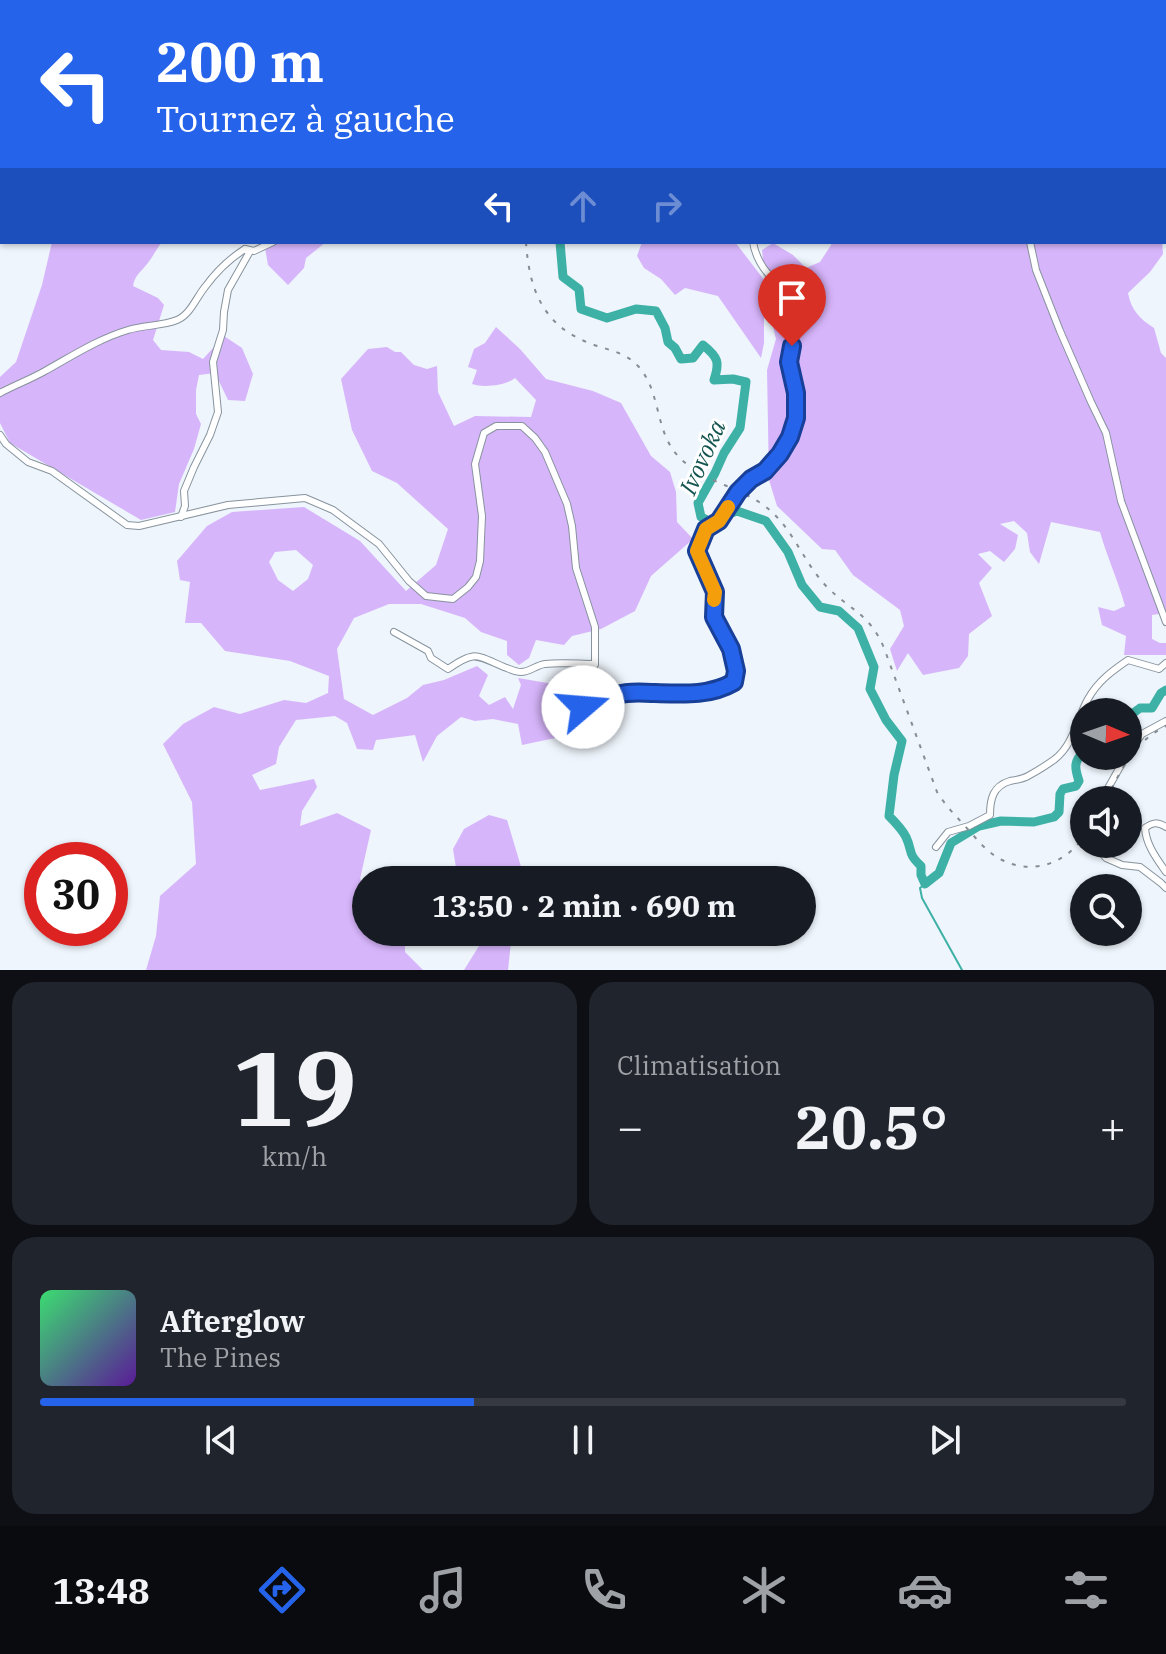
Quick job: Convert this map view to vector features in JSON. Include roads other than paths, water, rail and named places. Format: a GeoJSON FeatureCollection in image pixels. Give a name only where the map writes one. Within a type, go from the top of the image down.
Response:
{"type":"FeatureCollection","features":[{"type":"Feature","properties":{"kind":"street"},"geometry":{"type":"LineString","coordinates":[[0,393],[43,373],[79,350],[129,330],[178,320],[223,265],[245,249],[254,251],[269,244]]}},
{"type":"Feature","properties":{"kind":"street"},"geometry":{"type":"LineString","coordinates":[[0,435],[28,462],[52,471],[127,525],[139,526],[228,505],[305,498],[333,510],[379,544],[409,581],[426,596],[453,599],[476,577],[480,561],[482,516],[475,464],[484,433],[496,426],[522,426],[545,452],[567,504],[576,568],[595,627],[595,664],[579,698],[583,707],[595,708],[618,695],[638,692],[691,695],[722,689],[734,682],[736,671],[731,649],[714,617],[715,592],[697,551],[706,529],[719,521],[738,492],[765,471],[780,454],[796,418],[796,393],[789,362],[803,316],[803,302],[794,290],[773,278],[754,251],[753,244]]}},
{"type":"Feature","properties":{"kind":"street"},"geometry":{"type":"LineString","coordinates":[[1030,244],[1036,270],[1060,331],[1106,433],[1121,501],[1166,622]]}},
{"type":"Feature","properties":{"kind":"street"},"geometry":{"type":"LineString","coordinates":[[181,517],[185,506],[184,491],[218,412],[213,362],[223,330],[228,290],[249,253],[245,249]]}},
{"type":"Feature","properties":{"kind":"street"},"geometry":{"type":"LineString","coordinates":[[394,632],[428,651],[431,658],[448,669],[473,655],[484,656],[518,673],[542,664],[595,664]]}},
{"type":"Feature","properties":{"kind":"street"},"geometry":{"type":"LineString","coordinates":[[936,847],[948,832],[990,815],[994,792],[1006,782],[1028,776],[1062,752],[1076,729],[1088,699],[1106,675],[1128,660],[1159,669],[1166,663]]}},
{"type":"Feature","properties":{"kind":"street"},"geometry":{"type":"LineString","coordinates":[[1142,734],[1166,721]]}},
{"type":"Feature","properties":{"kind":"street"},"geometry":{"type":"LineString","coordinates":[[1166,827],[1153,823],[1145,828],[1145,836],[1166,872]]}},
{"type":"Feature","properties":{"kind":"street"},"geometry":{"type":"LineString","coordinates":[[1106,858],[1122,865],[1140,867],[1166,888]]}},
{"type":"Feature","properties":{"kind":"waterway","name":"Ivovoka"},"geometry":{"type":"LineString","coordinates":[[560,244],[563,277],[579,289],[581,309],[607,318],[636,309],[656,311],[668,342],[681,359],[693,358],[703,345],[716,360],[714,380],[746,382],[740,428],[698,503],[701,517],[709,521],[737,511],[766,521],[788,552],[802,585],[820,607],[839,611],[858,628],[874,667],[870,689],[886,720],[902,741],[889,816],[906,837],[912,855],[921,866],[925,884],[939,873],[951,843],[979,826],[1001,821],[1034,822],[1054,817],[1059,812],[1063,789],[1076,786],[1079,781],[1077,770]]}},
{"type":"Feature","properties":{"kind":"waterway"},"geometry":{"type":"LineString","coordinates":[[1142,708],[1152,708],[1166,690]]}},
{"type":"Feature","properties":{"kind":"waterway"},"geometry":{"type":"LineString","coordinates":[[925,884],[920,888],[922,898],[962,970]]}},
{"type":"Feature","properties":{"kind":"railway"},"geometry":{"type":"LineString","coordinates":[[526,244],[530,275],[549,315],[573,335],[633,361],[646,376],[666,437],[680,458],[698,472],[749,496],[770,511],[780,520],[827,587],[872,627],[884,648],[937,792],[950,810],[991,853],[1013,864],[1025,867],[1048,864],[1070,852]]}},
{"type":"Feature","properties":{"kind":"railway"},"geometry":{"type":"LineString","coordinates":[[1113,786],[1137,748],[1166,726]]}}]}
